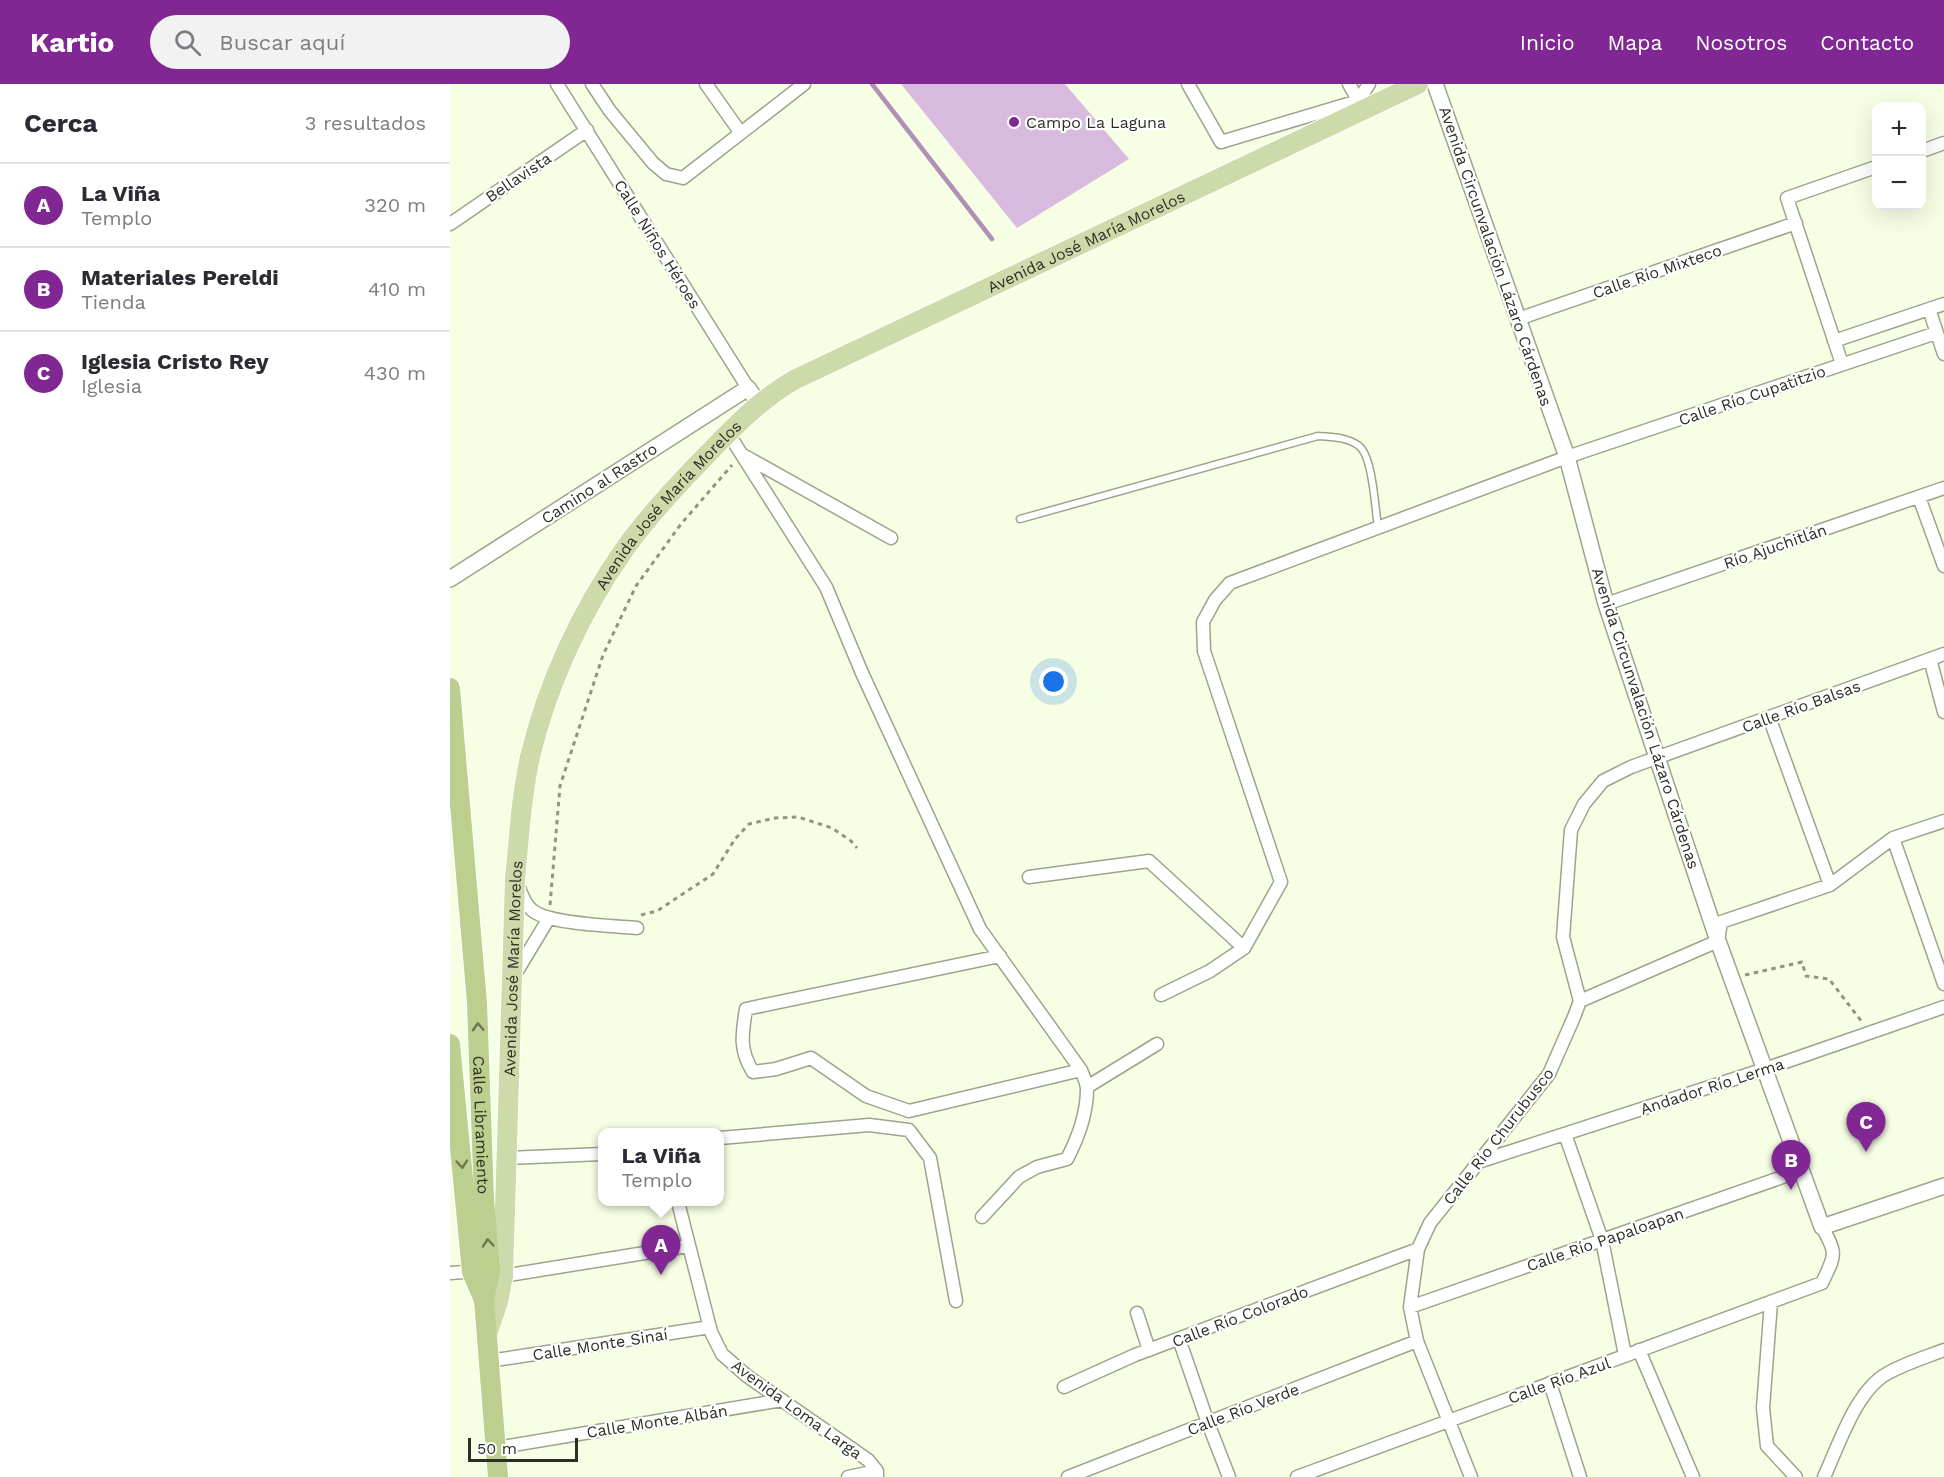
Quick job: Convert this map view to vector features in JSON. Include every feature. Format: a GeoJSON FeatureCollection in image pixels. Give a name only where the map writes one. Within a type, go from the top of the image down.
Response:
{"type":"FeatureCollection","features":[{"type":"Feature","properties":{"kind":"highway","name":"Calle Libramiento"},"geometry":{"type":"LineString","coordinates":[[450,688],[457,854],[477,1003],[488,1273],[484,1300],[498,1477]]}},
{"type":"Feature","properties":{"kind":"highway","name":"Calle Libramiento"},"geometry":{"type":"LineString","coordinates":[[450,1054],[488,1273]]}},
{"type":"Feature","properties":{"kind":"main road","name":"Avenida José María Morelos"},"geometry":{"type":"LineString","coordinates":[[487,1334],[498,1302],[488,1273],[507,1158],[515,879],[530,758],[558,669],[593,600],[624,550],[665,498],[728,433],[753,396],[778,389],[836,358],[1361,106],[1418,84]]}},
{"type":"Feature","properties":{"kind":"street","name":"Calle Niños Héroes"},"geometry":{"type":"LineString","coordinates":[[557,84],[753,396]]}},
{"type":"Feature","properties":{"kind":"street"},"geometry":{"type":"LineString","coordinates":[[592,84],[610,111],[653,163],[666,174],[683,178],[790,88],[804,84]]}},
{"type":"Feature","properties":{"kind":"street"},"geometry":{"type":"LineString","coordinates":[[706,84],[740,132]]}},
{"type":"Feature","properties":{"kind":"street"},"geometry":{"type":"LineString","coordinates":[[1188,84],[1221,142],[1361,106]]}},
{"type":"Feature","properties":{"kind":"street"},"geometry":{"type":"LineString","coordinates":[[1349,84],[1361,106]]}},
{"type":"Feature","properties":{"kind":"street"},"geometry":{"type":"LineString","coordinates":[[1361,106],[1369,84]]}},
{"type":"Feature","properties":{"kind":"street","name":"Avenida Circunvalación Lázaro Cárdenas"},"geometry":{"type":"LineString","coordinates":[[1435,84],[1567,457],[1606,604],[1718,941],[1822,1227]]}},
{"type":"Feature","properties":{"kind":"street","name":"Bellavista"},"geometry":{"type":"LineString","coordinates":[[450,224],[587,130]]}},
{"type":"Feature","properties":{"kind":"street"},"geometry":{"type":"LineString","coordinates":[[1926,150],[1944,143]]}},
{"type":"Feature","properties":{"kind":"street"},"geometry":{"type":"LineString","coordinates":[[1842,364],[1787,198],[1872,168]]}},
{"type":"Feature","properties":{"kind":"street","name":"Calle Río Mixteco"},"geometry":{"type":"LineString","coordinates":[[1518,319],[1796,223]]}},
{"type":"Feature","properties":{"kind":"street","name":"Calle Río Cupatitzio"},"geometry":{"type":"LineString","coordinates":[[1834,341],[1944,304]]}},
{"type":"Feature","properties":{"kind":"street"},"geometry":{"type":"LineString","coordinates":[[1929,309],[1944,354]]}},
{"type":"Feature","properties":{"kind":"street","name":"Calle Río Cupatitzio"},"geometry":{"type":"LineString","coordinates":[[1244,948],[1281,882],[1204,651],[1203,622],[1215,600],[1230,583],[1567,457],[1936,333]]}},
{"type":"Feature","properties":{"kind":"street","name":"Camino al Rastro"},"geometry":{"type":"LineString","coordinates":[[450,579],[753,396]]}},
{"type":"Feature","properties":{"kind":"street"},"geometry":{"type":"LineString","coordinates":[[728,433],[826,587],[862,674],[980,929],[1081,1070],[1087,1087],[1084,1116],[1067,1159],[1037,1167],[1019,1177],[982,1217]]}},
{"type":"Feature","properties":{"kind":"street"},"geometry":{"type":"LineString","coordinates":[[741,454],[891,538]]}},
{"type":"Feature","properties":{"kind":"street","name":"Río Ajuchitlán"},"geometry":{"type":"LineString","coordinates":[[1606,604],[1944,488]]}},
{"type":"Feature","properties":{"kind":"street"},"geometry":{"type":"LineString","coordinates":[[1919,496],[1944,566]]}},
{"type":"Feature","properties":{"kind":"street","name":"Calle Río Balsas"},"geometry":{"type":"LineString","coordinates":[[1657,757],[1944,654]]}},
{"type":"Feature","properties":{"kind":"street"},"geometry":{"type":"LineString","coordinates":[[1930,659],[1944,712]]}},
{"type":"Feature","properties":{"kind":"street"},"geometry":{"type":"LineString","coordinates":[[1769,717],[1830,885]]}},
{"type":"Feature","properties":{"kind":"street"},"geometry":{"type":"LineString","coordinates":[[1657,757],[1603,781],[1584,804],[1571,830],[1563,937],[1580,1001],[1718,941],[1721,922],[1830,885],[1893,838],[1944,821]]}},
{"type":"Feature","properties":{"kind":"street"},"geometry":{"type":"LineString","coordinates":[[1893,838],[1944,984]]}},
{"type":"Feature","properties":{"kind":"street"},"geometry":{"type":"LineString","coordinates":[[1029,877],[1149,861],[1244,948],[1210,971],[1161,995]]}},
{"type":"Feature","properties":{"kind":"street"},"geometry":{"type":"LineString","coordinates":[[515,879],[526,904],[533,912],[549,918],[637,923]]}},
{"type":"Feature","properties":{"kind":"street"},"geometry":{"type":"LineString","coordinates":[[512,981],[549,918]]}},
{"type":"Feature","properties":{"kind":"street"},"geometry":{"type":"LineString","coordinates":[[1000,956],[746,1009],[742,1037],[746,1060],[753,1072],[776,1069],[811,1058],[866,1096],[909,1111],[1081,1070]]}},
{"type":"Feature","properties":{"kind":"street","name":"Calle Río Churubusco"},"geometry":{"type":"LineString","coordinates":[[1471,1477],[1417,1341],[1410,1307],[1418,1249],[1430,1223],[1549,1074],[1580,1001]]}},
{"type":"Feature","properties":{"kind":"street","name":"Andador Río Lerma"},"geometry":{"type":"LineString","coordinates":[[1478,1162],[1764,1069],[1944,1007]]}},
{"type":"Feature","properties":{"kind":"street"},"geometry":{"type":"LineString","coordinates":[[1087,1087],[1157,1044]]}},
{"type":"Feature","properties":{"kind":"street"},"geometry":{"type":"LineString","coordinates":[[724,1138],[869,1125],[909,1130],[930,1158],[956,1301]]}},
{"type":"Feature","properties":{"kind":"street"},"geometry":{"type":"LineString","coordinates":[[1565,1134],[1602,1240],[1625,1355]]}},
{"type":"Feature","properties":{"kind":"street"},"geometry":{"type":"LineString","coordinates":[[507,1158],[598,1154]]}},
{"type":"Feature","properties":{"kind":"street","name":"Calle Río Papaloapan"},"geometry":{"type":"LineString","coordinates":[[1410,1307],[1800,1171]]}},
{"type":"Feature","properties":{"kind":"street"},"geometry":{"type":"LineString","coordinates":[[1822,1227],[1944,1186]]}},
{"type":"Feature","properties":{"kind":"street","name":"Avenida Loma Larga"},"geometry":{"type":"LineString","coordinates":[[679,1206],[710,1327],[722,1354],[747,1376],[868,1460],[877,1474]]}},
{"type":"Feature","properties":{"kind":"street","name":"Calle Río Azul"},"geometry":{"type":"LineString","coordinates":[[1297,1477],[1822,1283],[1833,1258],[1833,1248],[1822,1227]]}},
{"type":"Feature","properties":{"kind":"street"},"geometry":{"type":"LineString","coordinates":[[450,1273],[488,1273],[688,1246]]}},
{"type":"Feature","properties":{"kind":"street","name":"Calle Río Colorado"},"geometry":{"type":"LineString","coordinates":[[1064,1387],[1149,1350],[1418,1249]]}},
{"type":"Feature","properties":{"kind":"street"},"geometry":{"type":"LineString","coordinates":[[1771,1302],[1763,1408],[1767,1446],[1796,1477]]}},
{"type":"Feature","properties":{"kind":"street"},"geometry":{"type":"LineString","coordinates":[[1137,1313],[1149,1350]]}},
{"type":"Feature","properties":{"kind":"street","name":"Calle Monte Sinaí"},"geometry":{"type":"LineString","coordinates":[[489,1361],[710,1327]]}},
{"type":"Feature","properties":{"kind":"street"},"geometry":{"type":"LineString","coordinates":[[1179,1339],[1229,1477]]}},
{"type":"Feature","properties":{"kind":"street","name":"Calle Río Verde"},"geometry":{"type":"LineString","coordinates":[[1068,1477],[1417,1341]]}},
{"type":"Feature","properties":{"kind":"street"},"geometry":{"type":"LineString","coordinates":[[1639,1350],[1693,1477]]}},
{"type":"Feature","properties":{"kind":"street"},"geometry":{"type":"LineString","coordinates":[[1824,1477],[1858,1405],[1876,1382],[1888,1372],[1944,1350]]}},
{"type":"Feature","properties":{"kind":"street"},"geometry":{"type":"LineString","coordinates":[[1550,1383],[1580,1477]]}},
{"type":"Feature","properties":{"kind":"street","name":"Calle Monte Albán"},"geometry":{"type":"LineString","coordinates":[[496,1448],[782,1400]]}},
{"type":"Feature","properties":{"kind":"street"},"geometry":{"type":"LineString","coordinates":[[848,1477],[877,1474]]}},
{"type":"Feature","properties":{"kind":"lane"},"geometry":{"type":"LineString","coordinates":[[1020,519],[1318,436],[1344,438],[1360,447],[1368,463],[1378,528]]}},
{"type":"Feature","properties":{"kind":"path"},"geometry":{"type":"LineString","coordinates":[[549,918],[560,786],[603,655],[636,586],[681,524],[741,454]]}},
{"type":"Feature","properties":{"kind":"path"},"geometry":{"type":"LineString","coordinates":[[637,923],[713,874],[735,839],[749,824],[775,818],[798,817],[832,828],[857,848]]}},
{"type":"Feature","properties":{"kind":"path"},"geometry":{"type":"LineString","coordinates":[[1732,979],[1802,962],[1806,976],[1829,979],[1870,1033]]}},
{"type":"Feature","properties":{"kind":"shaded area","name":"Campo La Laguna"},"geometry":{"type":"Polygon","coordinates":[[[901,84],[1065,84],[1129,159],[1017,228],[901,84]]]}},
{"type":"Feature","properties":{"kind":"waterway"},"geometry":{"type":"LineString","coordinates":[[872,84],[992,239]]}},
{"type":"Feature","properties":{"kind":"place","name":"Campo La Laguna"},"geometry":{"type":"Point","coordinates":[1014,122]}},
{"type":"Feature","properties":{"kind":"place","name":"Iglesia Cristo Rey"},"geometry":{"type":"Point","coordinates":[1866,1152]}},
{"type":"Feature","properties":{"kind":"place","name":"Materiales Pereldi"},"geometry":{"type":"Point","coordinates":[1791,1190]}},
{"type":"Feature","properties":{"kind":"place","name":"La Viña"},"geometry":{"type":"Point","coordinates":[661,1275]}}]}
